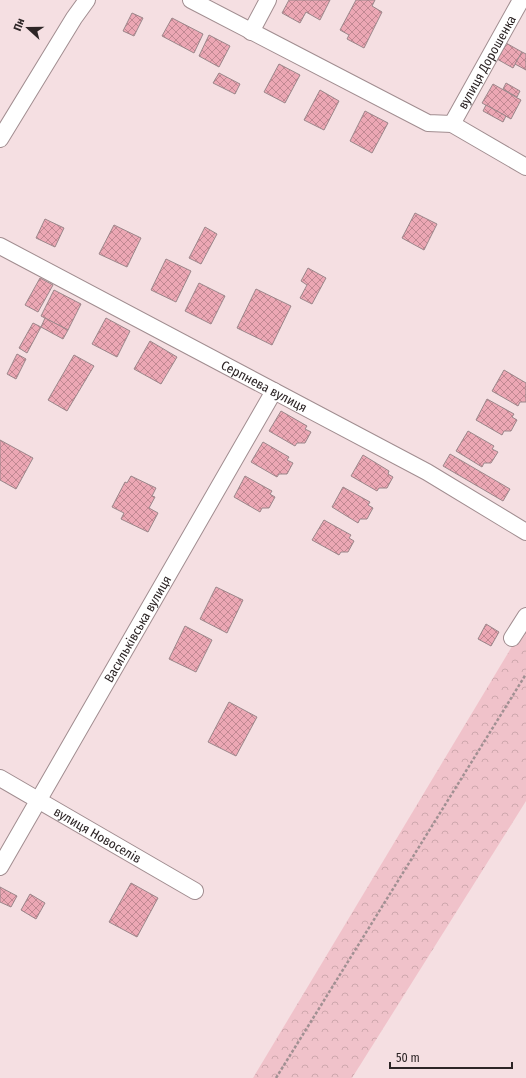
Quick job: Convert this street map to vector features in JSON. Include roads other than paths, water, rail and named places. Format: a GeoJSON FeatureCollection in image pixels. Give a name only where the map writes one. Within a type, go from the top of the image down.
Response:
{"type":"FeatureCollection","features":[{"type":"Feature","properties":{"kind":"street"},"geometry":{"type":"LineString","coordinates":[[0,139],[86,0]]}},
{"type":"Feature","properties":{"kind":"street"},"geometry":{"type":"LineString","coordinates":[[191,0],[428,123],[452,124],[526,167]]}},
{"type":"Feature","properties":{"kind":"street"},"geometry":{"type":"LineString","coordinates":[[251,32],[268,0]]}},
{"type":"Feature","properties":{"kind":"street","name":"вулиця Дорошенка"},"geometry":{"type":"LineString","coordinates":[[452,124],[521,0]]}},
{"type":"Feature","properties":{"kind":"street","name":"Серпнева вулиця"},"geometry":{"type":"LineString","coordinates":[[0,246],[427,472],[526,532]]}},
{"type":"Feature","properties":{"kind":"street","name":"Васильківська вулиця"},"geometry":{"type":"LineString","coordinates":[[0,866],[274,391]]}},
{"type":"Feature","properties":{"kind":"street"},"geometry":{"type":"LineString","coordinates":[[512,638],[526,616]]}},
{"type":"Feature","properties":{"kind":"street","name":"вулиця Новоселів"},"geometry":{"type":"LineString","coordinates":[[0,778],[196,891]]}}]}
